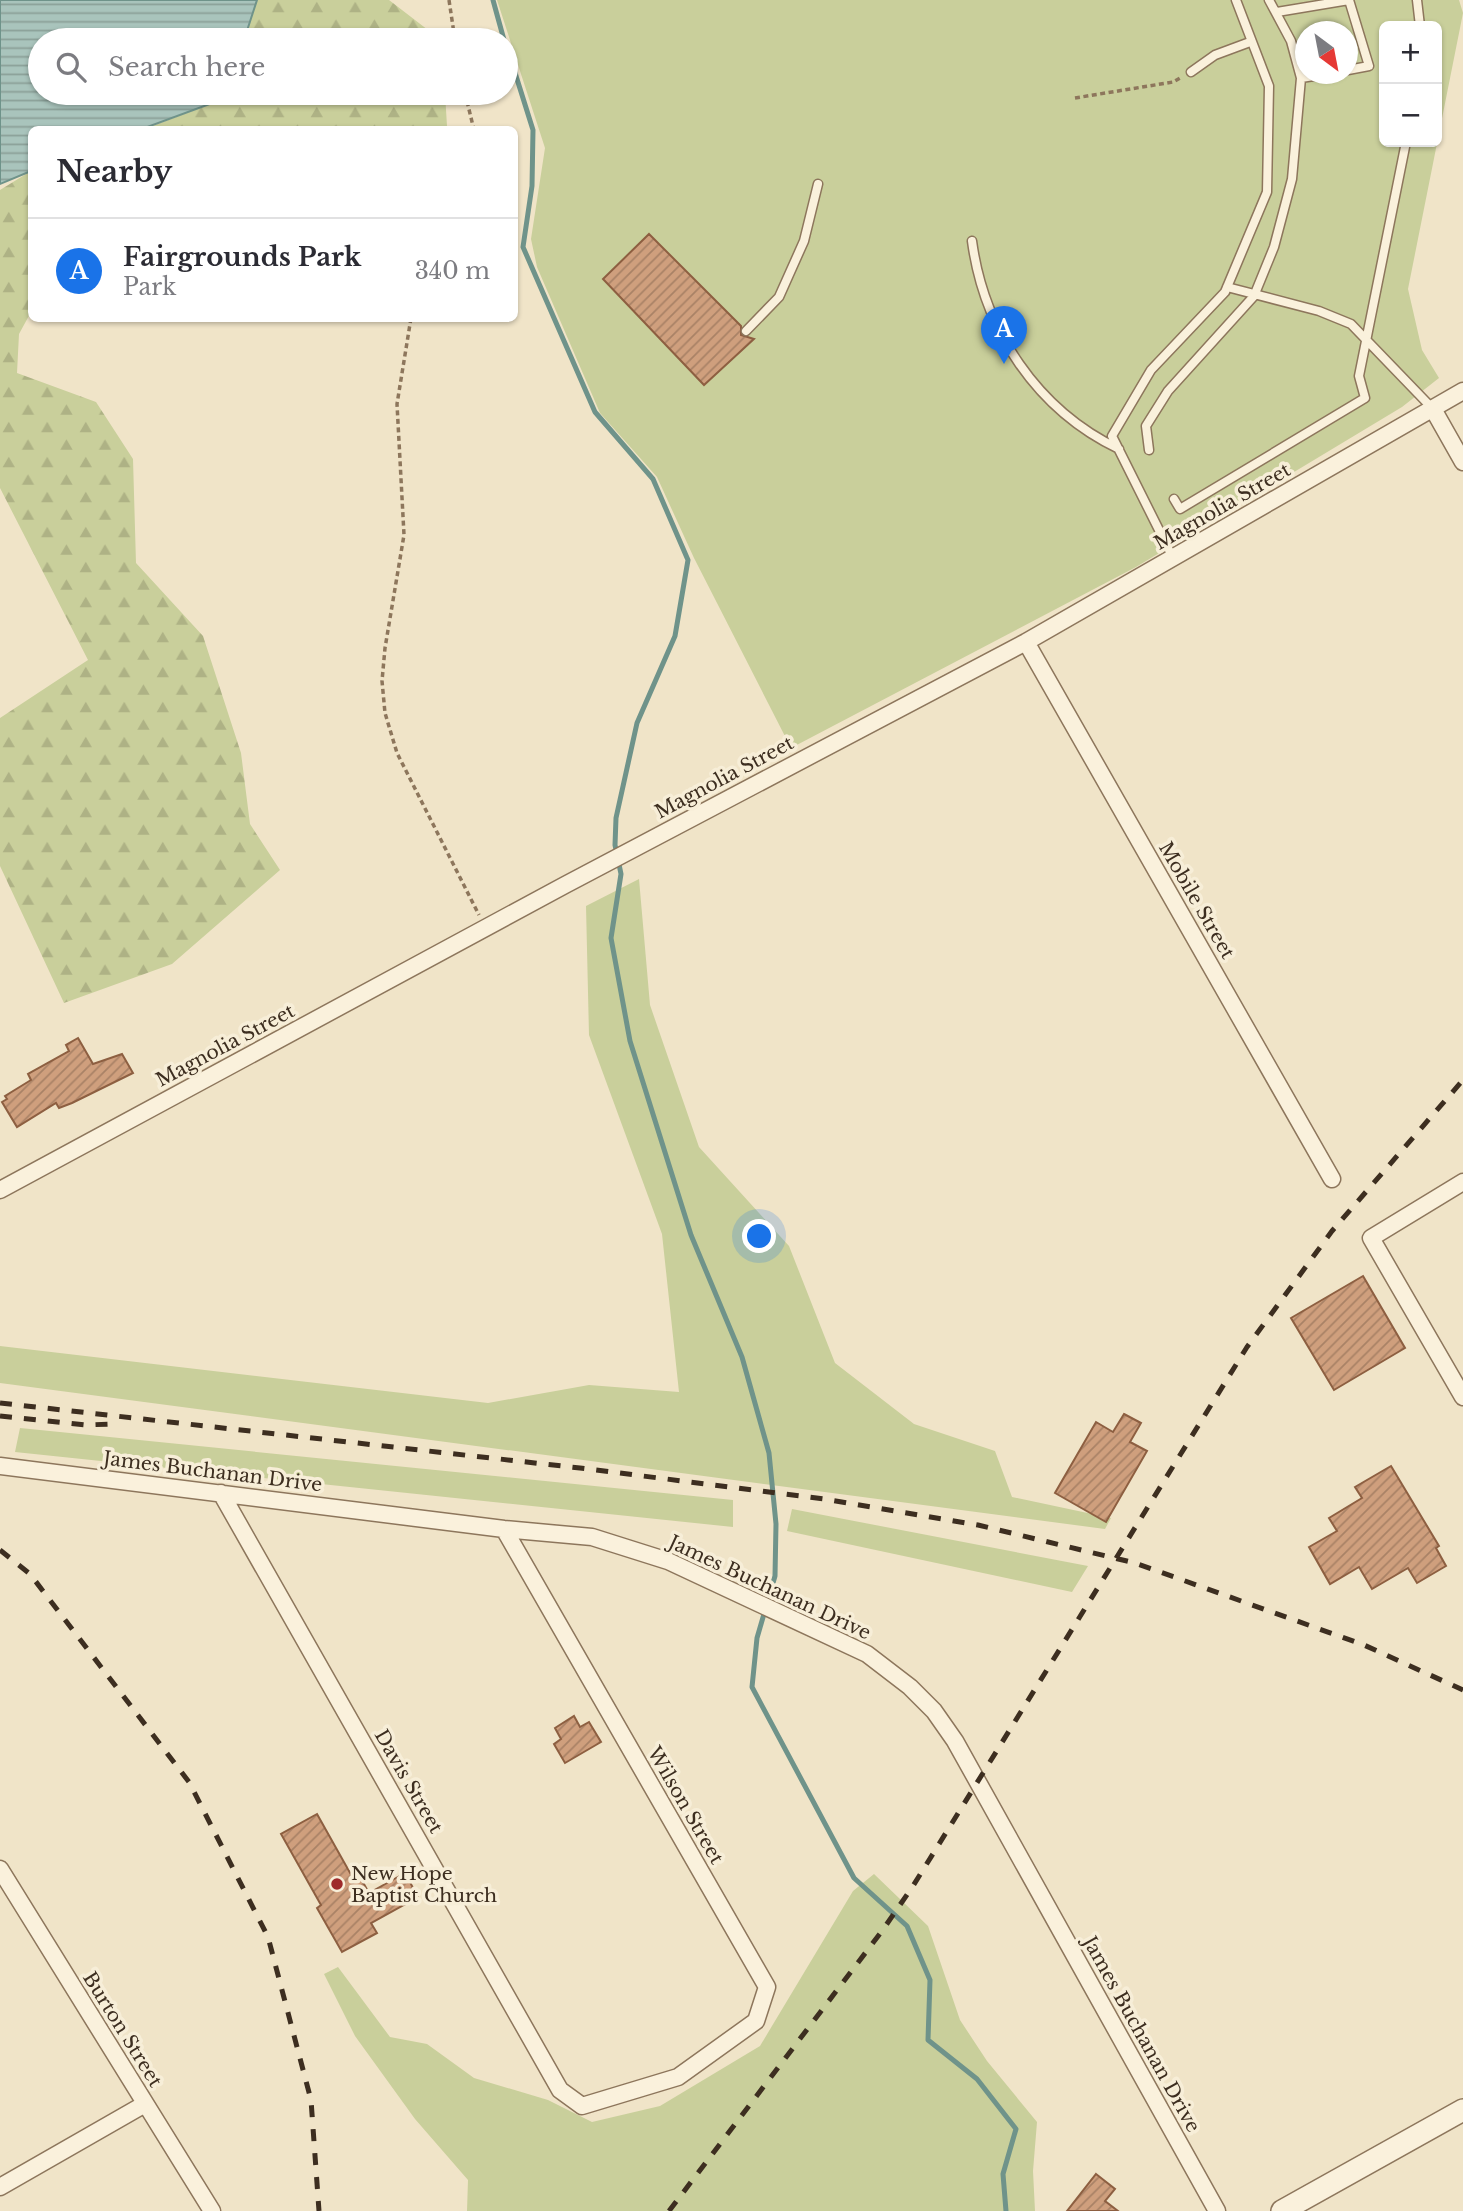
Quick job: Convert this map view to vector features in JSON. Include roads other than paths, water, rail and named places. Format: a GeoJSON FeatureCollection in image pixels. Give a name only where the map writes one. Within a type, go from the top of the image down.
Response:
{"type":"FeatureCollection","features":[{"type":"Feature","properties":{"kind":"street","name":"Magnolia Street"},"geometry":{"type":"LineString","coordinates":[[0,1190],[630,850],[1026,642],[1463,391]]}},
{"type":"Feature","properties":{"kind":"street"},"geometry":{"type":"LineString","coordinates":[[1433,409],[1463,462]]}},
{"type":"Feature","properties":{"kind":"street","name":"Mobile Street"},"geometry":{"type":"LineString","coordinates":[[1026,642],[1332,1179]]}},
{"type":"Feature","properties":{"kind":"street"},"geometry":{"type":"LineString","coordinates":[[1463,1182],[1371,1238],[1463,1396]]}},
{"type":"Feature","properties":{"kind":"street","name":"James Buchanan Drive"},"geometry":{"type":"LineString","coordinates":[[0,1466],[504,1529],[592,1537],[668,1561],[791,1616],[867,1654],[910,1687],[945,1726],[1217,2211]]}},
{"type":"Feature","properties":{"kind":"street","name":"Davis Street"},"geometry":{"type":"LineString","coordinates":[[220,1493],[560,2090],[582,2106],[678,2077]]}},
{"type":"Feature","properties":{"kind":"street","name":"Wilson Street"},"geometry":{"type":"LineString","coordinates":[[504,1529],[766,1987],[756,2021],[678,2077]]}},
{"type":"Feature","properties":{"kind":"street","name":"Burton Street"},"geometry":{"type":"LineString","coordinates":[[0,1869],[212,2211]]}},
{"type":"Feature","properties":{"kind":"street"},"geometry":{"type":"LineString","coordinates":[[0,2187],[145,2104]]}},
{"type":"Feature","properties":{"kind":"street"},"geometry":{"type":"LineString","coordinates":[[1282,2211],[1463,2110]]}},
{"type":"Feature","properties":{"kind":"lane"},"geometry":{"type":"LineString","coordinates":[[1173,558],[1112,436],[1151,370],[1227,287],[1267,192],[1269,86],[1236,0]]}},
{"type":"Feature","properties":{"kind":"lane"},"geometry":{"type":"LineString","coordinates":[[1269,0],[1291,41],[1295,56]]}},
{"type":"Feature","properties":{"kind":"lane"},"geometry":{"type":"LineString","coordinates":[[1277,12],[1349,0],[1355,21]]}},
{"type":"Feature","properties":{"kind":"lane"},"geometry":{"type":"LineString","coordinates":[[1417,0],[1419,21]]}},
{"type":"Feature","properties":{"kind":"lane"},"geometry":{"type":"LineString","coordinates":[[1358,31],[1368,66],[1358,68]]}},
{"type":"Feature","properties":{"kind":"lane"},"geometry":{"type":"LineString","coordinates":[[1191,72],[1216,55],[1250,42]]}},
{"type":"Feature","properties":{"kind":"lane"},"geometry":{"type":"LineString","coordinates":[[1149,450],[1146,426],[1168,391],[1254,296],[1274,247],[1292,179],[1300,84]]}},
{"type":"Feature","properties":{"kind":"lane"},"geometry":{"type":"LineString","coordinates":[[1174,499],[1180,509],[1366,398],[1359,376],[1405,147]]}},
{"type":"Feature","properties":{"kind":"lane"},"geometry":{"type":"LineString","coordinates":[[746,331],[779,297],[804,241],[818,184]]}},
{"type":"Feature","properties":{"kind":"lane"},"geometry":{"type":"LineString","coordinates":[[972,241],[989,310],[1017,363],[1055,405],[1088,434],[1119,449]]}},
{"type":"Feature","properties":{"kind":"lane"},"geometry":{"type":"LineString","coordinates":[[1227,287],[1319,311],[1351,324],[1433,409]]}},
{"type":"Feature","properties":{"kind":"water"},"geometry":{"type":"Polygon","coordinates":[[[0,0],[257,0],[248,28],[28,28],[28,105],[207,105],[150,126],[28,126],[28,172],[0,184],[0,0]]]}},
{"type":"Feature","properties":{"kind":"waterway"},"geometry":{"type":"LineString","coordinates":[[493,0],[501,28]]}},
{"type":"Feature","properties":{"kind":"waterway"},"geometry":{"type":"LineString","coordinates":[[518,82],[533,130],[532,186],[523,247],[595,412],[653,479],[688,560],[675,636],[637,723],[616,818],[615,845],[621,874],[611,938],[630,1041],[691,1235],[742,1357],[769,1453],[776,1524],[775,1576],[757,1638],[752,1687],[854,1878],[907,1926],[930,1980],[928,2040],[977,2079],[1016,2129],[1003,2174],[1006,2211]]}},
{"type":"Feature","properties":{"kind":"railway"},"geometry":{"type":"LineString","coordinates":[[669,2211],[882,1931],[913,1886],[1247,1347],[1332,1231],[1463,1080]]}},
{"type":"Feature","properties":{"kind":"railway"},"geometry":{"type":"LineString","coordinates":[[0,1403],[580,1468],[824,1499],[978,1525],[1135,1563],[1364,1645],[1463,1690]]}},
{"type":"Feature","properties":{"kind":"railway"},"geometry":{"type":"LineString","coordinates":[[0,1416],[85,1425],[113,1424]]}},
{"type":"Feature","properties":{"kind":"railway"},"geometry":{"type":"LineString","coordinates":[[0,1550],[30,1574],[189,1782],[268,1937],[311,2100],[319,2211]]}},
{"type":"Feature","properties":{"kind":"place","name":"Fairgrounds Park"},"geometry":{"type":"Point","coordinates":[1004,364]}},
{"type":"Feature","properties":{"kind":"place","name":"New Hope Baptist Church"},"geometry":{"type":"Point","coordinates":[337,1884]}}]}
